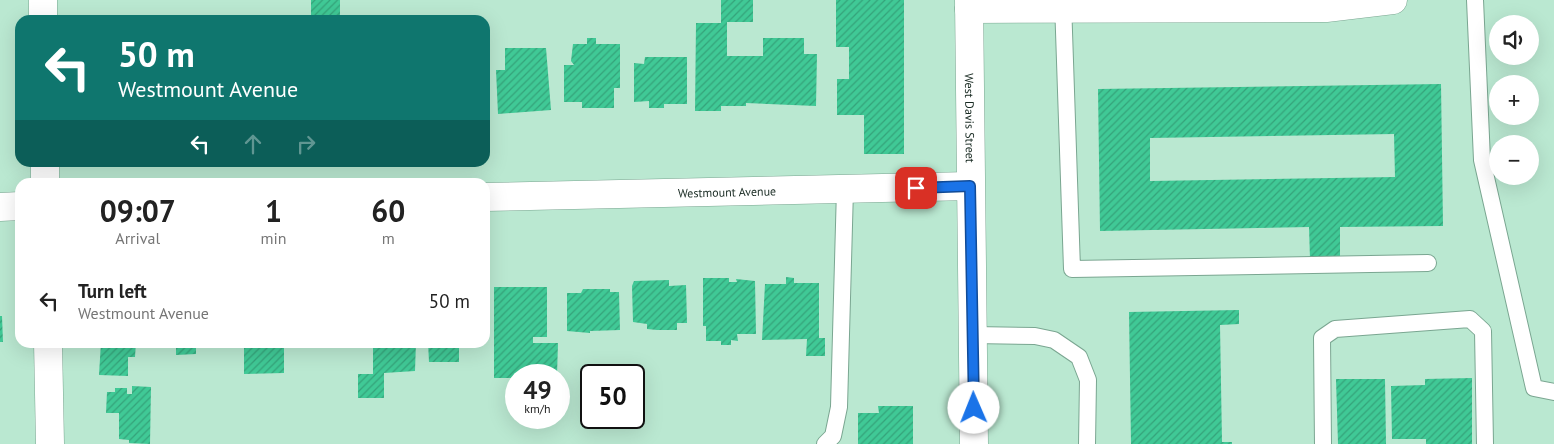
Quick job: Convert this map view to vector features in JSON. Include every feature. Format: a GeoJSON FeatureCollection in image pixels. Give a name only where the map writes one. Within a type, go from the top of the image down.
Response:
{"type":"FeatureCollection","features":[{"type":"Feature","properties":{"kind":"street"},"geometry":{"type":"LineString","coordinates":[[42,0],[43,15]]}},
{"type":"Feature","properties":{"kind":"street"},"geometry":{"type":"LineString","coordinates":[[969,4],[1326,8],[1393,0]]}},
{"type":"Feature","properties":{"kind":"street","name":"West Davis Street"},"geometry":{"type":"LineString","coordinates":[[969,4],[974,444]]}},
{"type":"Feature","properties":{"kind":"street","name":"Westmount Avenue"},"geometry":{"type":"LineString","coordinates":[[490,197],[970,186]]}},
{"type":"Feature","properties":{"kind":"street"},"geometry":{"type":"LineString","coordinates":[[0,206],[15,206]]}},
{"type":"Feature","properties":{"kind":"street"},"geometry":{"type":"LineString","coordinates":[[48,348],[50,444]]}},
{"type":"Feature","properties":{"kind":"lane"},"geometry":{"type":"LineString","coordinates":[[1476,0],[1482,160],[1534,388],[1554,392]]}},
{"type":"Feature","properties":{"kind":"lane"},"geometry":{"type":"LineString","coordinates":[[1063,4],[1072,269],[1428,263]]}},
{"type":"Feature","properties":{"kind":"lane"},"geometry":{"type":"LineString","coordinates":[[825,444],[833,436],[839,407],[845,189]]}},
{"type":"Feature","properties":{"kind":"lane"},"geometry":{"type":"LineString","coordinates":[[1322,444],[1322,338],[1334,329],[1470,319],[1483,331],[1485,444]]}},
{"type":"Feature","properties":{"kind":"lane"},"geometry":{"type":"LineString","coordinates":[[973,335],[1035,336],[1054,340],[1079,358],[1088,380],[1087,444]]}},
{"type":"Feature","properties":{"kind":"building"},"geometry":{"type":"Polygon","coordinates":[[[311,0],[340,0],[340,15],[311,15],[311,0]]]}},
{"type":"Feature","properties":{"kind":"building"},"geometry":{"type":"Polygon","coordinates":[[[721,0],[753,0],[753,22],[727,22],[727,56],[763,56],[763,38],[804,38],[804,54],[817,54],[816,106],[746,103],[746,106],[721,106],[721,111],[695,111],[696,23],[721,23],[721,0]]]}},
{"type":"Feature","properties":{"kind":"building"},"geometry":{"type":"Polygon","coordinates":[[[836,0],[904,0],[904,154],[864,154],[864,115],[837,115],[837,79],[849,79],[849,47],[836,47],[836,0]]]}},
{"type":"Feature","properties":{"kind":"building"},"geometry":{"type":"Polygon","coordinates":[[[587,38],[596,38],[596,44],[620,44],[620,88],[614,88],[614,108],[582,108],[582,102],[564,102],[564,65],[574,65],[571,61],[573,44],[587,44],[587,38]]]}},
{"type":"Feature","properties":{"kind":"building"},"geometry":{"type":"Polygon","coordinates":[[[505,48],[546,48],[551,110],[498,114],[496,70],[505,70],[505,48]]]}},
{"type":"Feature","properties":{"kind":"building"},"geometry":{"type":"Polygon","coordinates":[[[645,57],[687,57],[687,104],[664,104],[664,108],[649,108],[649,101],[634,102],[634,63],[644,64],[645,57]]]}},
{"type":"Feature","properties":{"kind":"building"},"geometry":{"type":"Polygon","coordinates":[[[1441,84],[1443,226],[1340,227],[1340,259],[1310,259],[1309,227],[1100,231],[1098,89],[1441,84]],[[1394,134],[1150,138],[1150,181],[1395,177],[1394,134]]]}},
{"type":"Feature","properties":{"kind":"building"},"geometry":{"type":"Polygon","coordinates":[[[786,277],[794,278],[794,283],[819,283],[819,338],[825,338],[825,356],[806,356],[807,339],[762,340],[765,284],[786,284],[786,277]]]}},
{"type":"Feature","properties":{"kind":"building"},"geometry":{"type":"Polygon","coordinates":[[[703,278],[729,278],[729,282],[737,282],[736,279],[755,281],[756,334],[737,334],[738,341],[731,340],[731,345],[721,345],[721,341],[706,341],[706,326],[703,326],[703,278]]]}},
{"type":"Feature","properties":{"kind":"building"},"geometry":{"type":"Polygon","coordinates":[[[669,280],[669,286],[686,285],[687,323],[677,323],[677,330],[657,330],[647,329],[647,324],[633,322],[632,286],[634,281],[669,280]]]}},
{"type":"Feature","properties":{"kind":"building"},"geometry":{"type":"Polygon","coordinates":[[[494,287],[547,287],[547,337],[533,337],[533,343],[558,343],[557,364],[505,364],[505,378],[494,378],[494,287]]]}},
{"type":"Feature","properties":{"kind":"building"},"geometry":{"type":"Polygon","coordinates":[[[583,289],[610,289],[610,292],[619,292],[620,330],[590,331],[590,333],[567,331],[567,293],[581,293],[583,289]]]}},
{"type":"Feature","properties":{"kind":"building"},"geometry":{"type":"Polygon","coordinates":[[[1239,310],[1239,324],[1220,325],[1222,442],[1232,442],[1232,444],[1131,444],[1129,312],[1239,310]]]}},
{"type":"Feature","properties":{"kind":"building"},"geometry":{"type":"Polygon","coordinates":[[[0,316],[2,316],[3,342],[0,342],[0,316]]]}},
{"type":"Feature","properties":{"kind":"building"},"geometry":{"type":"Polygon","coordinates":[[[101,348],[136,348],[135,357],[128,357],[128,376],[99,375],[101,348]]]}},
{"type":"Feature","properties":{"kind":"building"},"geometry":{"type":"Polygon","coordinates":[[[176,348],[196,348],[196,354],[176,355],[176,348]]]}},
{"type":"Feature","properties":{"kind":"building"},"geometry":{"type":"Polygon","coordinates":[[[244,348],[284,348],[284,373],[244,374],[244,348]]]}},
{"type":"Feature","properties":{"kind":"building"},"geometry":{"type":"Polygon","coordinates":[[[373,348],[416,348],[415,371],[384,373],[384,398],[358,398],[358,374],[373,374],[373,348]]]}},
{"type":"Feature","properties":{"kind":"building"},"geometry":{"type":"Polygon","coordinates":[[[428,348],[459,348],[459,362],[429,362],[428,348]]]}},
{"type":"Feature","properties":{"kind":"building"},"geometry":{"type":"Polygon","coordinates":[[[1472,378],[1472,444],[1426,444],[1426,439],[1392,439],[1391,386],[1425,385],[1425,379],[1472,378]]]}},
{"type":"Feature","properties":{"kind":"building"},"geometry":{"type":"Polygon","coordinates":[[[1336,379],[1385,379],[1386,444],[1338,444],[1336,379]]]}},
{"type":"Feature","properties":{"kind":"building"},"geometry":{"type":"Polygon","coordinates":[[[132,386],[151,387],[150,444],[129,443],[129,440],[119,439],[119,413],[106,413],[107,392],[115,392],[115,388],[127,388],[127,394],[132,394],[132,386]]]}},
{"type":"Feature","properties":{"kind":"building"},"geometry":{"type":"Polygon","coordinates":[[[878,406],[913,406],[913,444],[858,444],[858,413],[879,413],[878,406]]]}},
{"type":"Feature","properties":{"kind":"route"},"geometry":{"type":"LineString","coordinates":[[916,188],[970,186],[974,408]]}}]}
